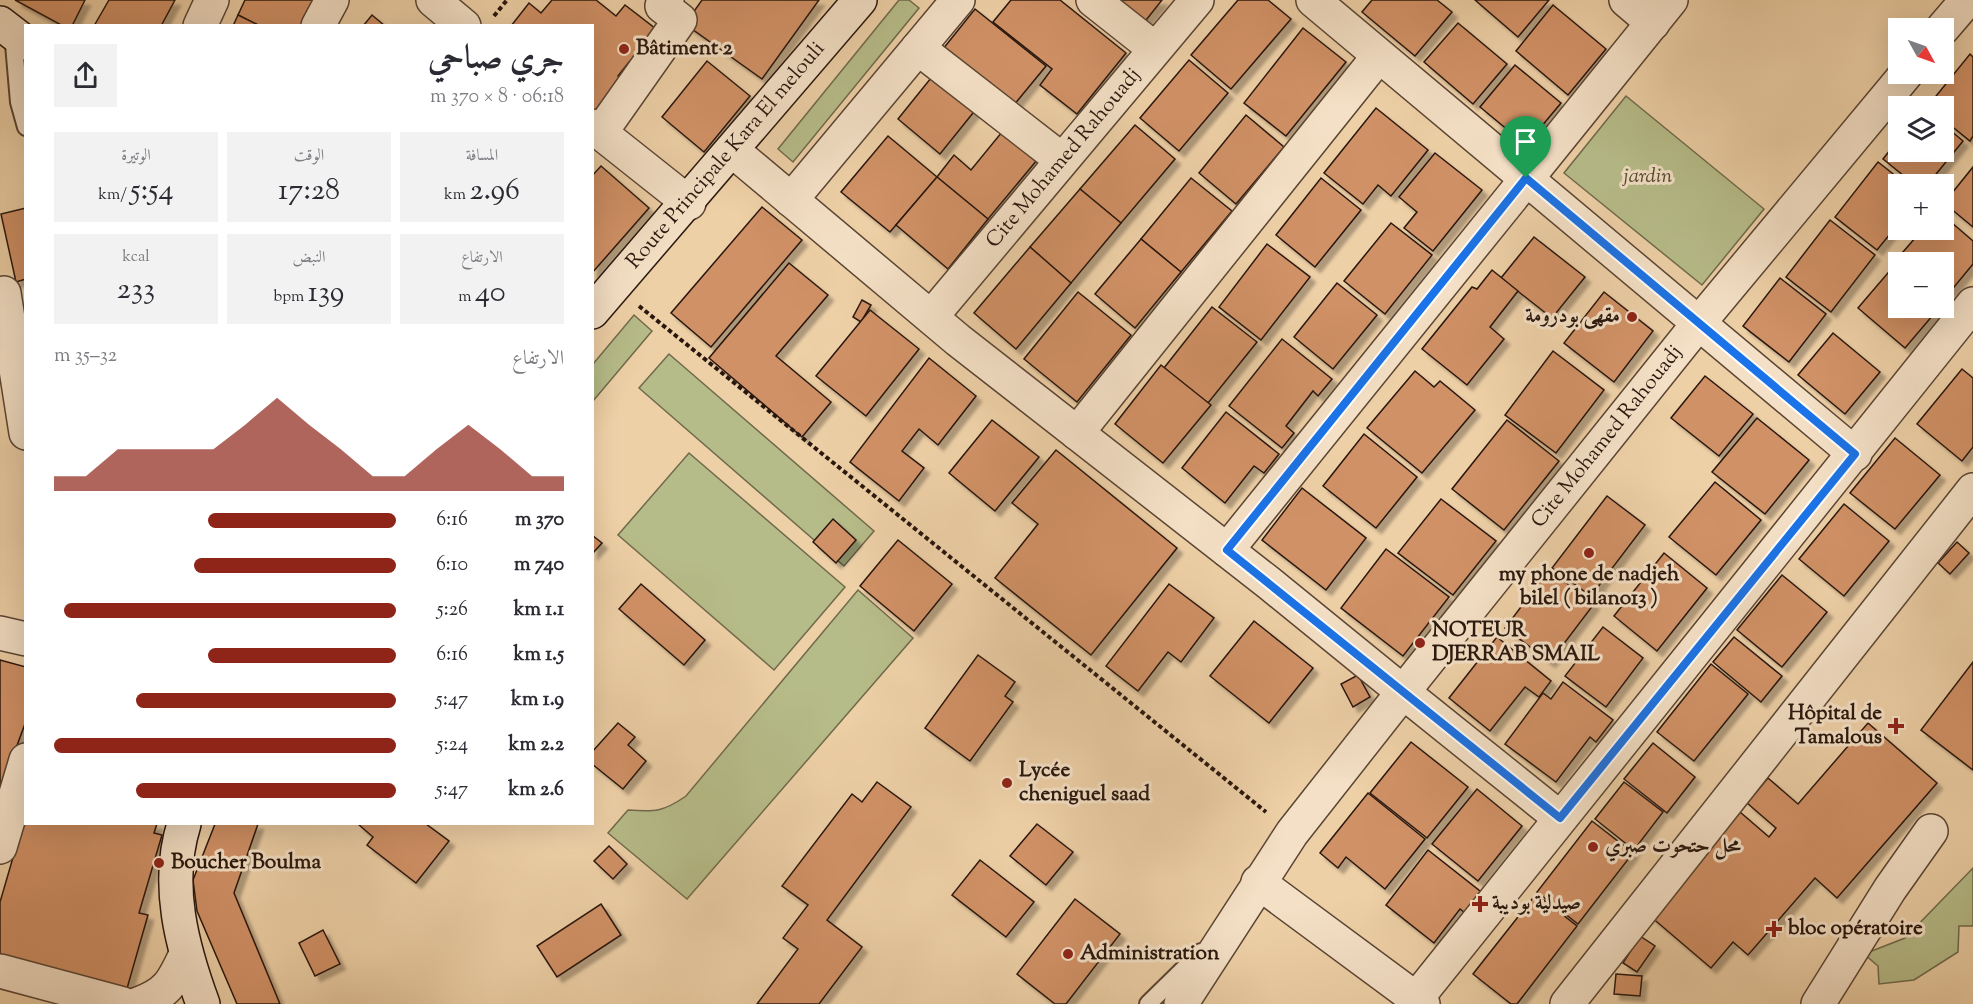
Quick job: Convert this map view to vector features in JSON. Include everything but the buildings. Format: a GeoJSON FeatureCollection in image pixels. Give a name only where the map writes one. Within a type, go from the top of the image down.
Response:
{"type":"FeatureCollection","features":[{"type":"Feature","properties":{"kind":"street"},"geometry":{"type":"LineString","coordinates":[[201,24],[212,0]]}},
{"type":"Feature","properties":{"kind":"street"},"geometry":{"type":"LineString","coordinates":[[319,24],[332,0]]}},
{"type":"Feature","properties":{"kind":"street"},"geometry":{"type":"LineString","coordinates":[[667,0],[662,6],[680,20],[597,129],[689,203]]}},
{"type":"Feature","properties":{"kind":"street","name":"Route Principale Kara El melouli"},"geometry":{"type":"LineString","coordinates":[[594,310],[689,203],[860,0]]}},
{"type":"Feature","properties":{"kind":"street"},"geometry":{"type":"LineString","coordinates":[[1093,0],[1155,49]]}},
{"type":"Feature","properties":{"kind":"street","name":"Cite Mohamed Rahouadj"},"geometry":{"type":"LineString","coordinates":[[931,317],[1197,0]]}},
{"type":"Feature","properties":{"kind":"street"},"geometry":{"type":"LineString","coordinates":[[1313,0],[1378,57],[1855,454]]}},
{"type":"Feature","properties":{"kind":"street"},"geometry":{"type":"LineString","coordinates":[[1227,550],[1662,11],[1626,0]]}},
{"type":"Feature","properties":{"kind":"street"},"geometry":{"type":"LineString","coordinates":[[791,200],[918,48],[948,3]]}},
{"type":"Feature","properties":{"kind":"street"},"geometry":{"type":"LineString","coordinates":[[918,48],[1062,160]]}},
{"type":"Feature","properties":{"kind":"street"},"geometry":{"type":"LineString","coordinates":[[1077,434],[1378,57]]}},
{"type":"Feature","properties":{"kind":"street","name":"Cite Mohamed Rahouadj"},"geometry":{"type":"LineString","coordinates":[[1181,1004],[1258,882],[1292,833],[1698,324],[1898,84]]}},
{"type":"Feature","properties":{"kind":"street"},"geometry":{"type":"LineString","coordinates":[[733,151],[931,317],[1227,550],[1560,818]]}},
{"type":"Feature","properties":{"kind":"street"},"geometry":{"type":"LineString","coordinates":[[10,291],[24,415]]}},
{"type":"Feature","properties":{"kind":"street"},"geometry":{"type":"LineString","coordinates":[[1258,882],[1420,1001],[1560,818],[1855,454],[1973,304]]}},
{"type":"Feature","properties":{"kind":"street"},"geometry":{"type":"LineString","coordinates":[[1568,1004],[1973,490]]}},
{"type":"Feature","properties":{"kind":"street"},"geometry":{"type":"LineString","coordinates":[[0,633],[24,639]]}},
{"type":"Feature","properties":{"kind":"street"},"geometry":{"type":"LineString","coordinates":[[0,847],[24,767]]}},
{"type":"Feature","properties":{"kind":"street"},"geometry":{"type":"LineString","coordinates":[[184,825],[177,844],[174,879],[185,956],[203,1004]]}},
{"type":"Feature","properties":{"kind":"street"},"geometry":{"type":"LineString","coordinates":[[1818,1004],[1890,890],[1937,838]]}},
{"type":"Feature","properties":{"kind":"street"},"geometry":{"type":"LineString","coordinates":[[138,1004],[158,997],[174,980],[185,956]]}},
{"type":"Feature","properties":{"kind":"street"},"geometry":{"type":"LineString","coordinates":[[0,971],[123,1004]]}},
{"type":"Feature","properties":{"kind":"lane"},"geometry":{"type":"LineString","coordinates":[[16,44],[24,110]]}},
{"type":"Feature","properties":{"kind":"lane"},"geometry":{"type":"LineString","coordinates":[[1148,1004],[1234,920]]}},
{"type":"Feature","properties":{"kind":"path"},"geometry":{"type":"LineString","coordinates":[[615,287],[1292,833]]}},
{"type":"Feature","properties":{"kind":"green space"},"geometry":{"type":"Polygon","coordinates":[[[899,0],[909,0],[919,8],[793,162],[778,149],[899,0]]]}},
{"type":"Feature","properties":{"kind":"green space","name":"jardin"},"geometry":{"type":"Polygon","coordinates":[[[1626,96],[1764,209],[1702,285],[1564,173],[1626,96]]]}},
{"type":"Feature","properties":{"kind":"green space"},"geometry":{"type":"Polygon","coordinates":[[[634,315],[652,331],[594,400],[594,363],[634,315]]]}},
{"type":"Feature","properties":{"kind":"green space"},"geometry":{"type":"Polygon","coordinates":[[[669,354],[874,531],[844,566],[639,388],[669,354]]]}},
{"type":"Feature","properties":{"kind":"green space"},"geometry":{"type":"Polygon","coordinates":[[[689,453],[845,587],[774,670],[618,535],[689,453]]]}},
{"type":"Feature","properties":{"kind":"green space"},"geometry":{"type":"Polygon","coordinates":[[[858,590],[913,638],[687,899],[608,833],[628,810],[659,810],[686,796],[858,590]]]}},
{"type":"Feature","properties":{"kind":"green space"},"geometry":{"type":"Polygon","coordinates":[[[1973,868],[1973,926],[1959,926],[1958,952],[1914,980],[1879,984],[1878,966],[1864,954],[1905,938],[1973,868]]]}},
{"type":"Feature","properties":{"kind":"place","name":"Bâtiment 2"},"geometry":{"type":"Point","coordinates":[624,49]}},
{"type":"Feature","properties":{"kind":"place","name":"مقهى بودرومة"},"geometry":{"type":"Point","coordinates":[1632,317]}},
{"type":"Feature","properties":{"kind":"place","name":"my phone de nadjeh bilel ( bilano13 )"},"geometry":{"type":"Point","coordinates":[1589,553]}},
{"type":"Feature","properties":{"kind":"place","name":"NOTEUR DJERRAB SMAIL"},"geometry":{"type":"Point","coordinates":[1420,643]}},
{"type":"Feature","properties":{"kind":"place","name":"Hôpital de Tamalous"},"geometry":{"type":"Point","coordinates":[1896,726]}},
{"type":"Feature","properties":{"kind":"place","name":"Lycée cheniguel saad"},"geometry":{"type":"Point","coordinates":[1007,783]}},
{"type":"Feature","properties":{"kind":"place","name":"محل حتحوت صبري"},"geometry":{"type":"Point","coordinates":[1593,847]}},
{"type":"Feature","properties":{"kind":"place","name":"Boucher Boulma"},"geometry":{"type":"Point","coordinates":[159,863]}},
{"type":"Feature","properties":{"kind":"place","name":"صيدلية بوديبة"},"geometry":{"type":"Point","coordinates":[1480,904]}},
{"type":"Feature","properties":{"kind":"place","name":"bloc opératoire"},"geometry":{"type":"Point","coordinates":[1774,929]}},
{"type":"Feature","properties":{"kind":"place","name":"Administration"},"geometry":{"type":"Point","coordinates":[1068,954]}},
{"type":"Feature","properties":{"kind":"route"},"geometry":{"type":"LineString","coordinates":[[1526,178],[1855,454],[1560,818],[1227,550],[1526,178]]}}]}
